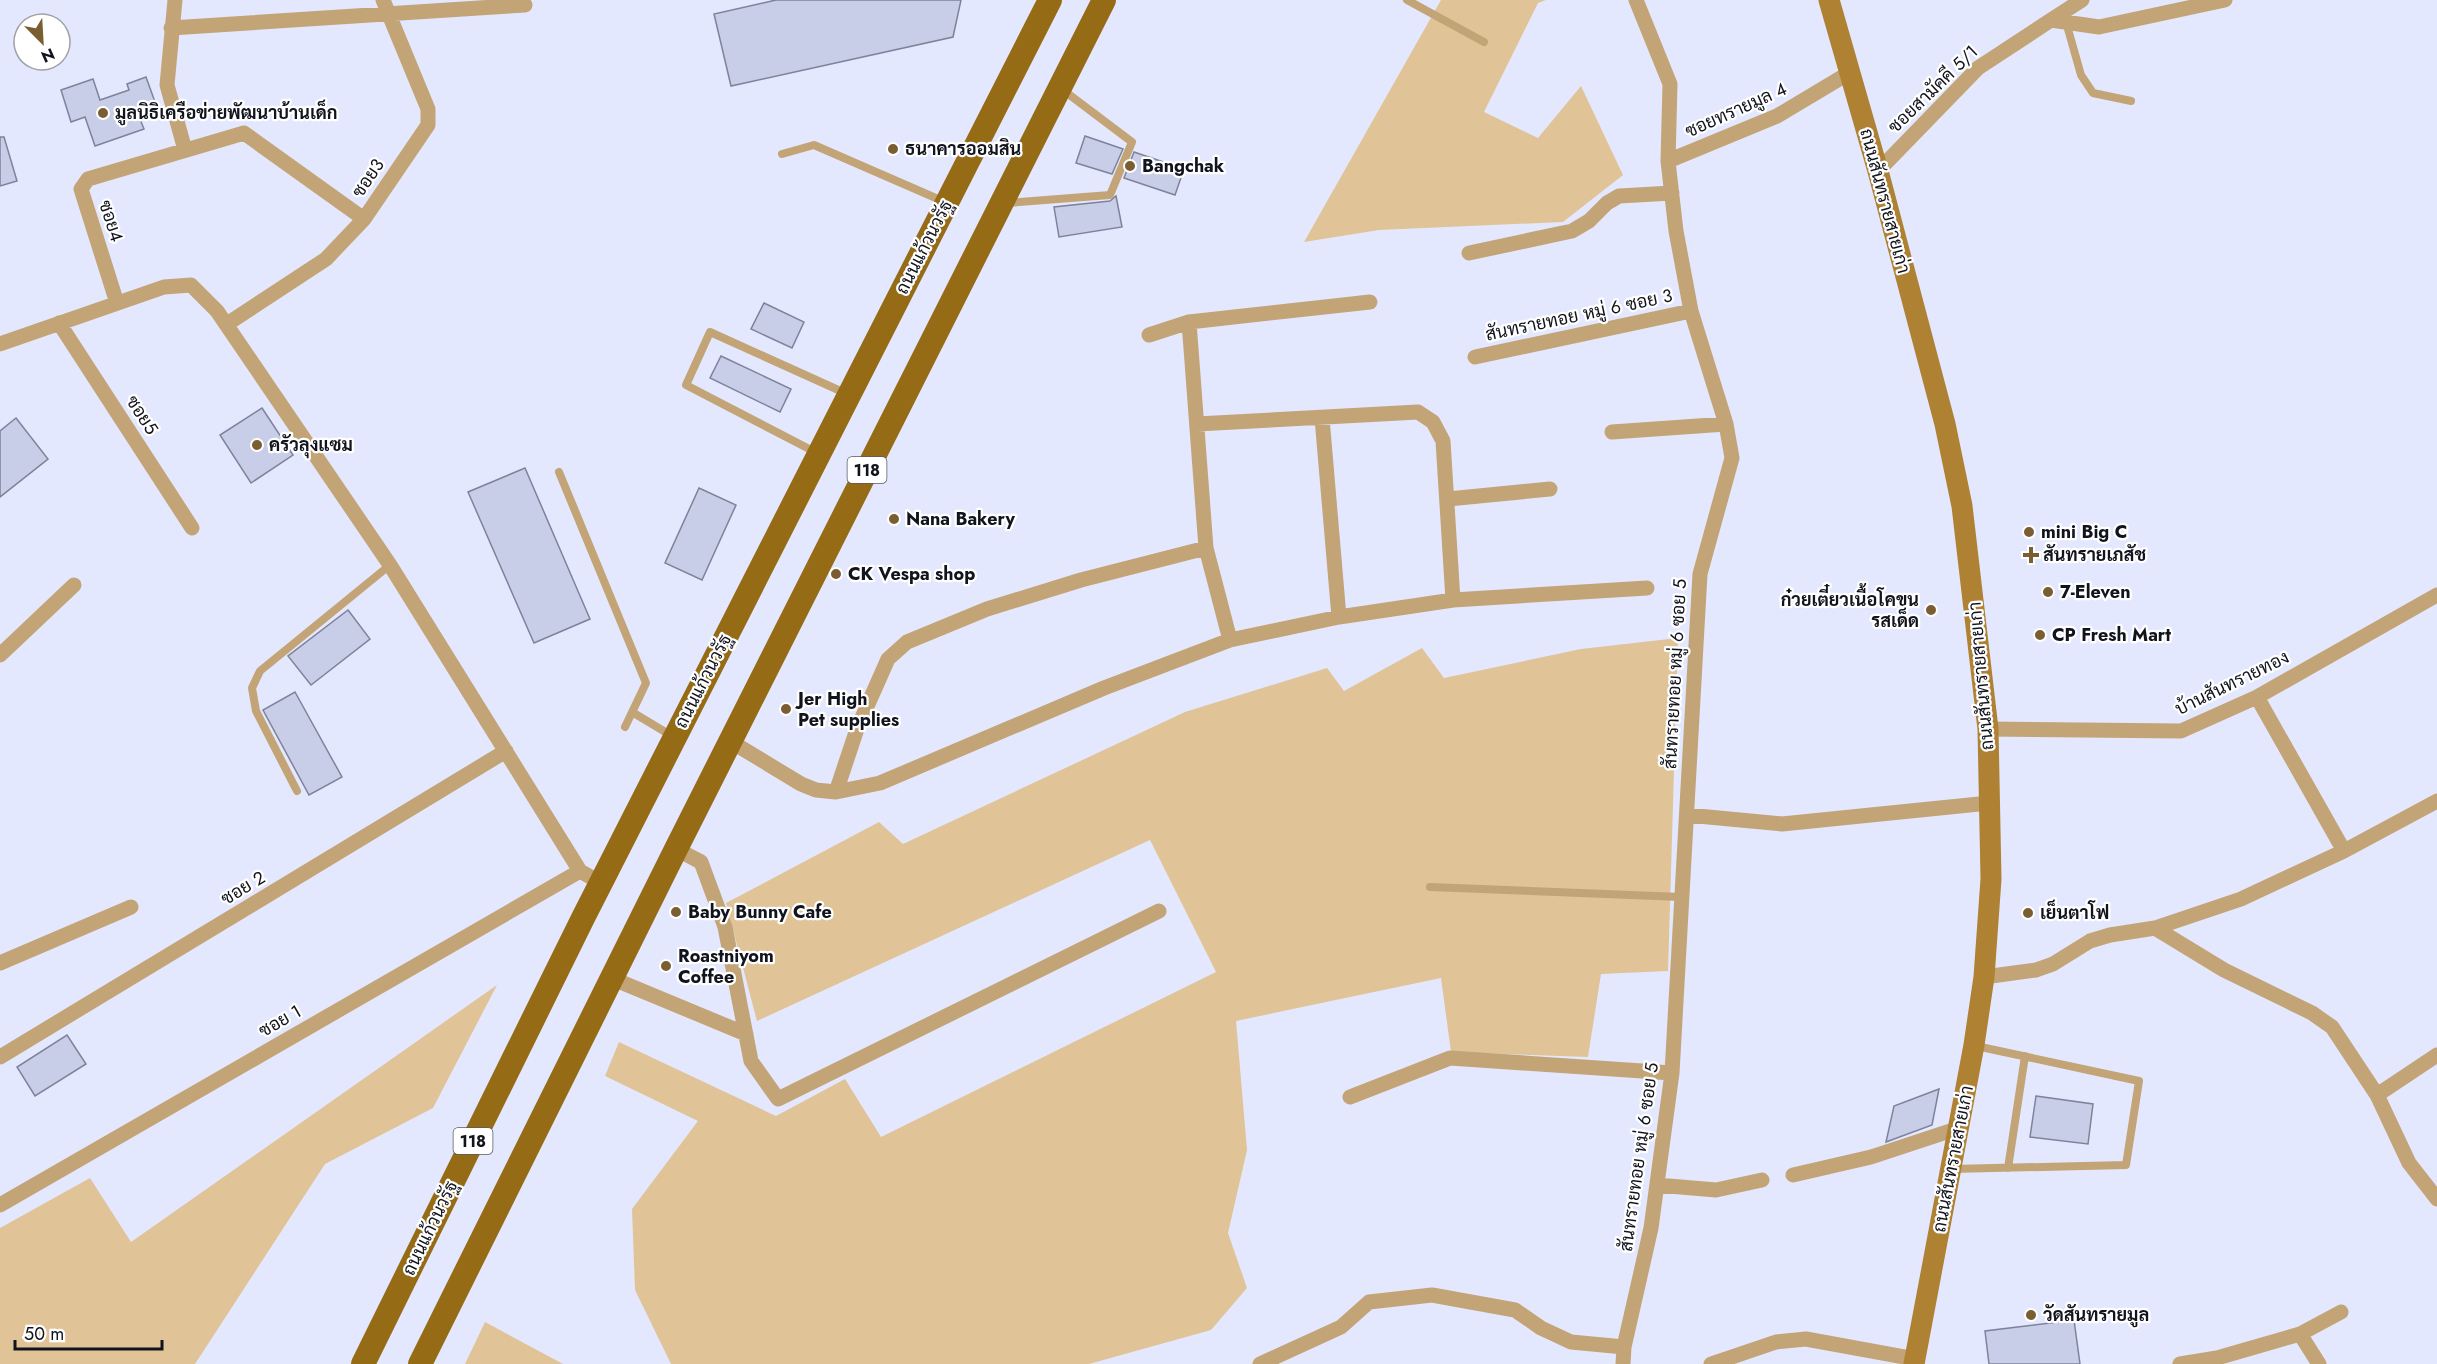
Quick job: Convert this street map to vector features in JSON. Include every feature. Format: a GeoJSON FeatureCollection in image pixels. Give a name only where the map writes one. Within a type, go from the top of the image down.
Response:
{"type":"FeatureCollection","features":[{"type":"Feature","properties":{"kind":"main road","name":"ถนนแก้วนวรัฐ"},"geometry":{"type":"LineString","coordinates":[[363,1364],[590,877],[675,737],[1050,0]]}},
{"type":"Feature","properties":{"kind":"main road","name":"118"},"geometry":{"type":"LineString","coordinates":[[420,1364],[611,978],[1104,0]]}},
{"type":"Feature","properties":{"kind":"main road","name":"ถนนสันทรายสายเก่า"},"geometry":{"type":"LineString","coordinates":[[1829,0],[1878,171],[1945,424],[1960,496],[1988,729],[1991,879],[1984,977],[1952,1169],[1915,1361]]}},
{"type":"Feature","properties":{"kind":"street"},"geometry":{"type":"LineString","coordinates":[[175,0],[167,85],[185,150],[244,133],[364,219]]}},
{"type":"Feature","properties":{"kind":"street","name":"สันทรายทอย หมู่ 6 ซอย 5"},"geometry":{"type":"LineString","coordinates":[[1623,1364],[1624,1347],[1651,1228],[1672,1073],[1700,574],[1732,458],[1726,424],[1691,311],[1668,161],[1670,84],[1636,0]]}},
{"type":"Feature","properties":{"kind":"street","name":"ซอยสามัคคี 5/1"},"geometry":{"type":"LineString","coordinates":[[1878,171],[1978,68],[2059,21],[2082,0]]}},
{"type":"Feature","properties":{"kind":"street"},"geometry":{"type":"LineString","coordinates":[[2059,21],[2099,27],[2225,0]]}},
{"type":"Feature","properties":{"kind":"street"},"geometry":{"type":"LineString","coordinates":[[171,28],[386,7],[525,5]]}},
{"type":"Feature","properties":{"kind":"street","name":"ซอย3"},"geometry":{"type":"LineString","coordinates":[[227,324],[326,259],[364,219],[428,124],[428,109],[386,7]]}},
{"type":"Feature","properties":{"kind":"street","name":"ซอยทรายมูล 4"},"geometry":{"type":"LineString","coordinates":[[1668,161],[1778,116],[1849,73]]}},
{"type":"Feature","properties":{"kind":"street","name":"ซอย4"},"geometry":{"type":"LineString","coordinates":[[117,303],[81,189],[88,179],[185,150]]}},
{"type":"Feature","properties":{"kind":"street"},"geometry":{"type":"LineString","coordinates":[[1469,253],[1572,231],[1589,221],[1607,203],[1619,196],[1672,193]]}},
{"type":"Feature","properties":{"kind":"street"},"geometry":{"type":"LineString","coordinates":[[0,344],[164,287],[191,285],[217,310],[227,324],[390,565],[506,751],[590,877]]}},
{"type":"Feature","properties":{"kind":"street"},"geometry":{"type":"LineString","coordinates":[[1149,335],[1189,322],[1370,302]]}},
{"type":"Feature","properties":{"kind":"street","name":"สันทรายทอย หมู่ 6 ซอย 3"},"geometry":{"type":"LineString","coordinates":[[1475,357],[1691,311]]}},
{"type":"Feature","properties":{"kind":"street"},"geometry":{"type":"LineString","coordinates":[[1189,322],[1206,548],[1230,640]]}},
{"type":"Feature","properties":{"kind":"street","name":"ซอย5"},"geometry":{"type":"LineString","coordinates":[[59,323],[192,528]]}},
{"type":"Feature","properties":{"kind":"street"},"geometry":{"type":"LineString","coordinates":[[1197,424],[1418,412],[1433,422],[1443,441],[1453,600]]}},
{"type":"Feature","properties":{"kind":"street"},"geometry":{"type":"LineString","coordinates":[[1323,418],[1339,617]]}},
{"type":"Feature","properties":{"kind":"street"},"geometry":{"type":"LineString","coordinates":[[1612,432],[1726,424]]}},
{"type":"Feature","properties":{"kind":"street"},"geometry":{"type":"LineString","coordinates":[[1448,499],[1550,489]]}},
{"type":"Feature","properties":{"kind":"street"},"geometry":{"type":"LineString","coordinates":[[836,792],[857,729],[888,659],[907,642],[987,609],[1081,580],[1206,548]]}},
{"type":"Feature","properties":{"kind":"street"},"geometry":{"type":"LineString","coordinates":[[0,655],[74,585]]}},
{"type":"Feature","properties":{"kind":"street"},"geometry":{"type":"LineString","coordinates":[[730,741],[801,784],[816,790],[836,792],[880,783],[1104,688],[1230,640],[1339,617],[1453,600],[1647,588]]}},
{"type":"Feature","properties":{"kind":"street","name":"บ้านสันทรายทอง"},"geometry":{"type":"LineString","coordinates":[[1988,729],[2181,732],[2257,697],[2437,595]]}},
{"type":"Feature","properties":{"kind":"street"},"geometry":{"type":"LineString","coordinates":[[2257,697],[2344,851]]}},
{"type":"Feature","properties":{"kind":"street","name":"ซอย 2"},"geometry":{"type":"LineString","coordinates":[[0,1057],[506,751]]}},
{"type":"Feature","properties":{"kind":"street"},"geometry":{"type":"LineString","coordinates":[[1984,977],[2036,970],[2053,964],[2090,941],[2110,935],[2156,928],[2241,899],[2344,851],[2437,801]]}},
{"type":"Feature","properties":{"kind":"street"},"geometry":{"type":"LineString","coordinates":[[1686,815],[1782,824],[1989,803]]}},
{"type":"Feature","properties":{"kind":"street"},"geometry":{"type":"LineString","coordinates":[[676,849],[701,862],[725,927],[751,1061],[778,1099],[1159,911]]}},
{"type":"Feature","properties":{"kind":"street","name":"ซอย 1"},"geometry":{"type":"LineString","coordinates":[[1,1202],[590,877]]}},
{"type":"Feature","properties":{"kind":"street"},"geometry":{"type":"LineString","coordinates":[[0,963],[131,907]]}},
{"type":"Feature","properties":{"kind":"street"},"geometry":{"type":"LineString","coordinates":[[2156,928],[2224,970],[2312,1013],[2332,1026],[2377,1095],[2409,1163],[2437,1199]]}},
{"type":"Feature","properties":{"kind":"street"},"geometry":{"type":"LineString","coordinates":[[611,978],[746,1034]]}},
{"type":"Feature","properties":{"kind":"street"},"geometry":{"type":"LineString","coordinates":[[1350,1097],[1450,1058],[1672,1073]]}},
{"type":"Feature","properties":{"kind":"street"},"geometry":{"type":"LineString","coordinates":[[2377,1095],[2435,1062]]}},
{"type":"Feature","properties":{"kind":"street"},"geometry":{"type":"LineString","coordinates":[[1793,1175],[1871,1157],[1959,1128]]}},
{"type":"Feature","properties":{"kind":"street"},"geometry":{"type":"LineString","coordinates":[[1657,1185],[1716,1190],[1762,1180]]}},
{"type":"Feature","properties":{"kind":"street"},"geometry":{"type":"LineString","coordinates":[[1260,1364],[1341,1327],[1369,1302],[1432,1295],[1515,1310],[1541,1328],[1571,1342],[1624,1347]]}},
{"type":"Feature","properties":{"kind":"street"},"geometry":{"type":"LineString","coordinates":[[2180,1364],[2216,1361],[2300,1334],[2341,1312]]}},
{"type":"Feature","properties":{"kind":"street"},"geometry":{"type":"LineString","coordinates":[[2300,1334],[2319,1364]]}},
{"type":"Feature","properties":{"kind":"street"},"geometry":{"type":"LineString","coordinates":[[1711,1364],[1776,1342],[1806,1339],[1915,1361]]}},
{"type":"Feature","properties":{"kind":"lane"},"geometry":{"type":"LineString","coordinates":[[1407,0],[1484,42]]}},
{"type":"Feature","properties":{"kind":"lane"},"geometry":{"type":"LineString","coordinates":[[2059,21],[2081,75],[2093,93],[2131,101]]}},
{"type":"Feature","properties":{"kind":"lane"},"geometry":{"type":"LineString","coordinates":[[1001,203],[1110,195],[1132,142],[1060,87]]}},
{"type":"Feature","properties":{"kind":"lane"},"geometry":{"type":"LineString","coordinates":[[782,154],[814,145],[947,202]]}},
{"type":"Feature","properties":{"kind":"lane"},"geometry":{"type":"LineString","coordinates":[[819,454],[686,385],[710,332],[849,395]]}},
{"type":"Feature","properties":{"kind":"lane"},"geometry":{"type":"LineString","coordinates":[[560,472],[646,683],[625,727]]}},
{"type":"Feature","properties":{"kind":"lane"},"geometry":{"type":"LineString","coordinates":[[297,791],[256,711],[252,688],[260,671],[390,565]]}},
{"type":"Feature","properties":{"kind":"lane"},"geometry":{"type":"LineString","coordinates":[[632,712],[675,737]]}},
{"type":"Feature","properties":{"kind":"lane"},"geometry":{"type":"LineString","coordinates":[[1430,887],[1682,897]]}},
{"type":"Feature","properties":{"kind":"lane"},"geometry":{"type":"LineString","coordinates":[[1952,1169],[2126,1165],[2139,1081],[1974,1045]]}},
{"type":"Feature","properties":{"kind":"lane"},"geometry":{"type":"LineString","coordinates":[[2008,1168],[2025,1056]]}},
{"type":"Feature","properties":{"kind":"shaded area"},"geometry":{"type":"Polygon","coordinates":[[[1441,0],[1546,0],[1538,3],[1484,112],[1538,138],[1581,86],[1623,175],[1563,222],[1379,230],[1304,242],[1441,0]]]}},
{"type":"Feature","properties":{"kind":"shaded area"},"geometry":{"type":"Polygon","coordinates":[[[1678,638],[1668,971],[1601,974],[1588,1057],[1451,1052],[1441,978],[1236,1021],[1247,1150],[1228,1233],[1247,1288],[1211,1330],[1089,1364],[671,1364],[635,1290],[632,1209],[698,1121],[605,1076],[619,1042],[776,1116],[845,1079],[881,1137],[1216,972],[1150,840],[757,1021],[726,903],[879,822],[903,844],[1185,712],[1327,668],[1344,691],[1422,648],[1444,678],[1581,649],[1678,638]]]}},
{"type":"Feature","properties":{"kind":"shaded area"},"geometry":{"type":"Polygon","coordinates":[[[497,985],[433,1108],[325,1164],[195,1364],[0,1364],[0,1228],[90,1178],[131,1242],[497,985]]]}},
{"type":"Feature","properties":{"kind":"shaded area"},"geometry":{"type":"Polygon","coordinates":[[[485,1322],[563,1364],[465,1364],[485,1322]]]}},
{"type":"Feature","properties":{"kind":"building"},"geometry":{"type":"Polygon","coordinates":[[[776,0],[961,0],[953,37],[731,86],[714,14],[776,0]]]}},
{"type":"Feature","properties":{"kind":"building","name":"มูลนิธิเครือข่ายพัฒนาบ้านเด็ก"},"geometry":{"type":"Polygon","coordinates":[[[146,77],[155,102],[136,109],[144,129],[95,146],[85,117],[71,122],[61,90],[93,79],[100,100],[129,90],[127,84],[146,77]]]}},
{"type":"Feature","properties":{"kind":"building"},"geometry":{"type":"Polygon","coordinates":[[[1085,136],[1123,149],[1112,174],[1076,163],[1085,136]]]}},
{"type":"Feature","properties":{"kind":"building"},"geometry":{"type":"Polygon","coordinates":[[[0,137],[4,137],[17,181],[0,186],[0,137]]]}},
{"type":"Feature","properties":{"kind":"building"},"geometry":{"type":"Polygon","coordinates":[[[1134,152],[1184,169],[1175,195],[1124,178],[1134,152]]]}},
{"type":"Feature","properties":{"kind":"building"},"geometry":{"type":"Polygon","coordinates":[[[1116,196],[1122,227],[1059,237],[1054,207],[1110,201],[1116,196]]]}},
{"type":"Feature","properties":{"kind":"building"},"geometry":{"type":"Polygon","coordinates":[[[764,303],[804,322],[792,348],[751,329],[764,303]]]}},
{"type":"Feature","properties":{"kind":"building"},"geometry":{"type":"Polygon","coordinates":[[[721,356],[791,389],[780,412],[710,378],[721,356]]]}},
{"type":"Feature","properties":{"kind":"building","name":"ครัวลุงแซม"},"geometry":{"type":"Polygon","coordinates":[[[262,408],[293,455],[251,483],[220,435],[262,408]]]}},
{"type":"Feature","properties":{"kind":"building"},"geometry":{"type":"Polygon","coordinates":[[[16,418],[48,459],[0,497],[0,431],[16,418]]]}},
{"type":"Feature","properties":{"kind":"building"},"geometry":{"type":"Polygon","coordinates":[[[525,468],[590,619],[534,643],[468,492],[525,468]]]}},
{"type":"Feature","properties":{"kind":"building"},"geometry":{"type":"Polygon","coordinates":[[[699,488],[736,505],[702,580],[665,563],[699,488]]]}},
{"type":"Feature","properties":{"kind":"building"},"geometry":{"type":"Polygon","coordinates":[[[348,610],[370,639],[311,685],[288,656],[348,610]]]}},
{"type":"Feature","properties":{"kind":"building"},"geometry":{"type":"Polygon","coordinates":[[[295,692],[342,777],[309,795],[263,710],[295,692]]]}},
{"type":"Feature","properties":{"kind":"building"},"geometry":{"type":"Polygon","coordinates":[[[67,1035],[86,1064],[35,1096],[17,1067],[67,1035]]]}},
{"type":"Feature","properties":{"kind":"building"},"geometry":{"type":"Polygon","coordinates":[[[1939,1089],[1932,1125],[1886,1142],[1894,1106],[1939,1089]]]}},
{"type":"Feature","properties":{"kind":"building"},"geometry":{"type":"Polygon","coordinates":[[[2036,1096],[2093,1104],[2088,1144],[2030,1137],[2036,1096]]]}},
{"type":"Feature","properties":{"kind":"building"},"geometry":{"type":"Polygon","coordinates":[[[2074,1320],[2080,1364],[1989,1364],[1985,1331],[2074,1320]]]}},
{"type":"Feature","properties":{"kind":"place","name":"มูลนิธิเครือข่ายพัฒนาบ้านเด็ก"},"geometry":{"type":"Point","coordinates":[103,113]}},
{"type":"Feature","properties":{"kind":"place","name":"ธนาคารออมสิน"},"geometry":{"type":"Point","coordinates":[893,149]}},
{"type":"Feature","properties":{"kind":"place","name":"Bangchak"},"geometry":{"type":"Point","coordinates":[1130,166]}},
{"type":"Feature","properties":{"kind":"place","name":"ครัวลุงแซม"},"geometry":{"type":"Point","coordinates":[257,445]}},
{"type":"Feature","properties":{"kind":"place","name":"Nana Bakery"},"geometry":{"type":"Point","coordinates":[894,519]}},
{"type":"Feature","properties":{"kind":"place","name":"mini Big C"},"geometry":{"type":"Point","coordinates":[2029,532]}},
{"type":"Feature","properties":{"kind":"place","name":"สันทรายเภสัช"},"geometry":{"type":"Point","coordinates":[2031,555]}},
{"type":"Feature","properties":{"kind":"place","name":"CK Vespa shop"},"geometry":{"type":"Point","coordinates":[836,574]}},
{"type":"Feature","properties":{"kind":"place","name":"7-Eleven"},"geometry":{"type":"Point","coordinates":[2048,592]}},
{"type":"Feature","properties":{"kind":"place","name":"ก๋วยเตี๋ยวเนื้อโคขุน รสเด็ด"},"geometry":{"type":"Point","coordinates":[1931,610]}},
{"type":"Feature","properties":{"kind":"place","name":"CP Fresh Mart"},"geometry":{"type":"Point","coordinates":[2040,635]}},
{"type":"Feature","properties":{"kind":"place","name":"Jer High Pet supplies"},"geometry":{"type":"Point","coordinates":[786,709]}},
{"type":"Feature","properties":{"kind":"place","name":"Baby Bunny Cafe"},"geometry":{"type":"Point","coordinates":[676,912]}},
{"type":"Feature","properties":{"kind":"place","name":"เย็นตาโฟ"},"geometry":{"type":"Point","coordinates":[2028,913]}},
{"type":"Feature","properties":{"kind":"place","name":"Roastniyom Coffee"},"geometry":{"type":"Point","coordinates":[666,966]}},
{"type":"Feature","properties":{"kind":"place","name":"วัดสันทรายมูล"},"geometry":{"type":"Point","coordinates":[2031,1315]}}]}
